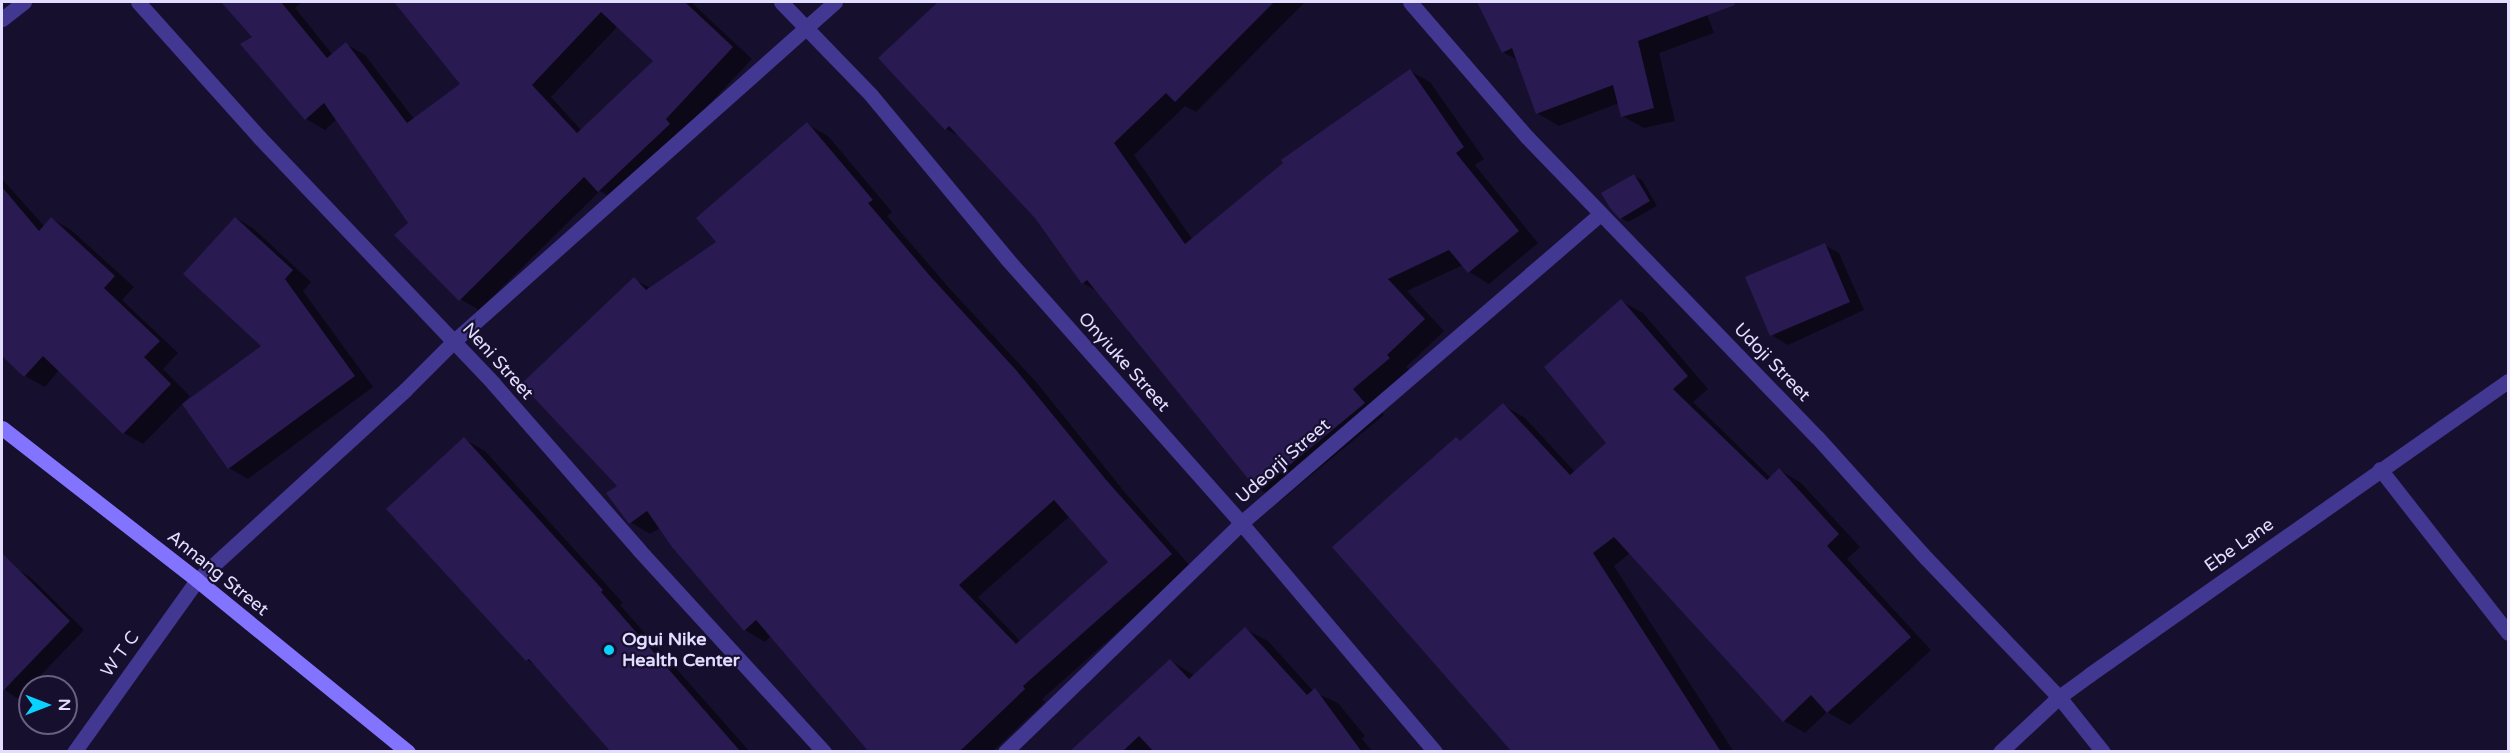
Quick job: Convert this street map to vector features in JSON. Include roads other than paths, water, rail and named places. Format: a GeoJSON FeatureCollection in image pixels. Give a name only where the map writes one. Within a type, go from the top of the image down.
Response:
{"type":"FeatureCollection","features":[{"type":"Feature","properties":{"kind":"main road","name":"Annang Street"},"geometry":{"type":"LineString","coordinates":[[2,428],[197,580],[408,752]]}},
{"type":"Feature","properties":{"kind":"street"},"geometry":{"type":"LineString","coordinates":[[2,19],[24,2]]}},
{"type":"Feature","properties":{"kind":"street","name":"Neni Street"},"geometry":{"type":"LineString","coordinates":[[138,2],[259,137],[454,341],[639,550],[824,752]]}},
{"type":"Feature","properties":{"kind":"street","name":"Onyiuke Street"},"geometry":{"type":"LineString","coordinates":[[781,2],[871,95],[1007,259],[1241,523],[1435,752]]}},
{"type":"Feature","properties":{"kind":"street","name":"W T C"},"geometry":{"type":"LineString","coordinates":[[74,752],[197,580],[405,390],[454,341],[835,2]]}},
{"type":"Feature","properties":{"kind":"street","name":"Udoji Street"},"geometry":{"type":"LineString","coordinates":[[1410,2],[1527,137],[1742,358],[1926,558],[2059,698],[2103,752]]}},
{"type":"Feature","properties":{"kind":"street","name":"Udeorji Street"},"geometry":{"type":"LineString","coordinates":[[1005,752],[1241,523],[1600,214]]}},
{"type":"Feature","properties":{"kind":"street","name":"Ebe Lane"},"geometry":{"type":"LineString","coordinates":[[2000,752],[2059,698],[2380,469],[2508,381]]}},
{"type":"Feature","properties":{"kind":"street"},"geometry":{"type":"LineString","coordinates":[[2380,469],[2508,633]]}},
{"type":"Feature","properties":{"kind":"place","name":"Ogui Nike Health Center"},"geometry":{"type":"Point","coordinates":[609,650]}}]}
